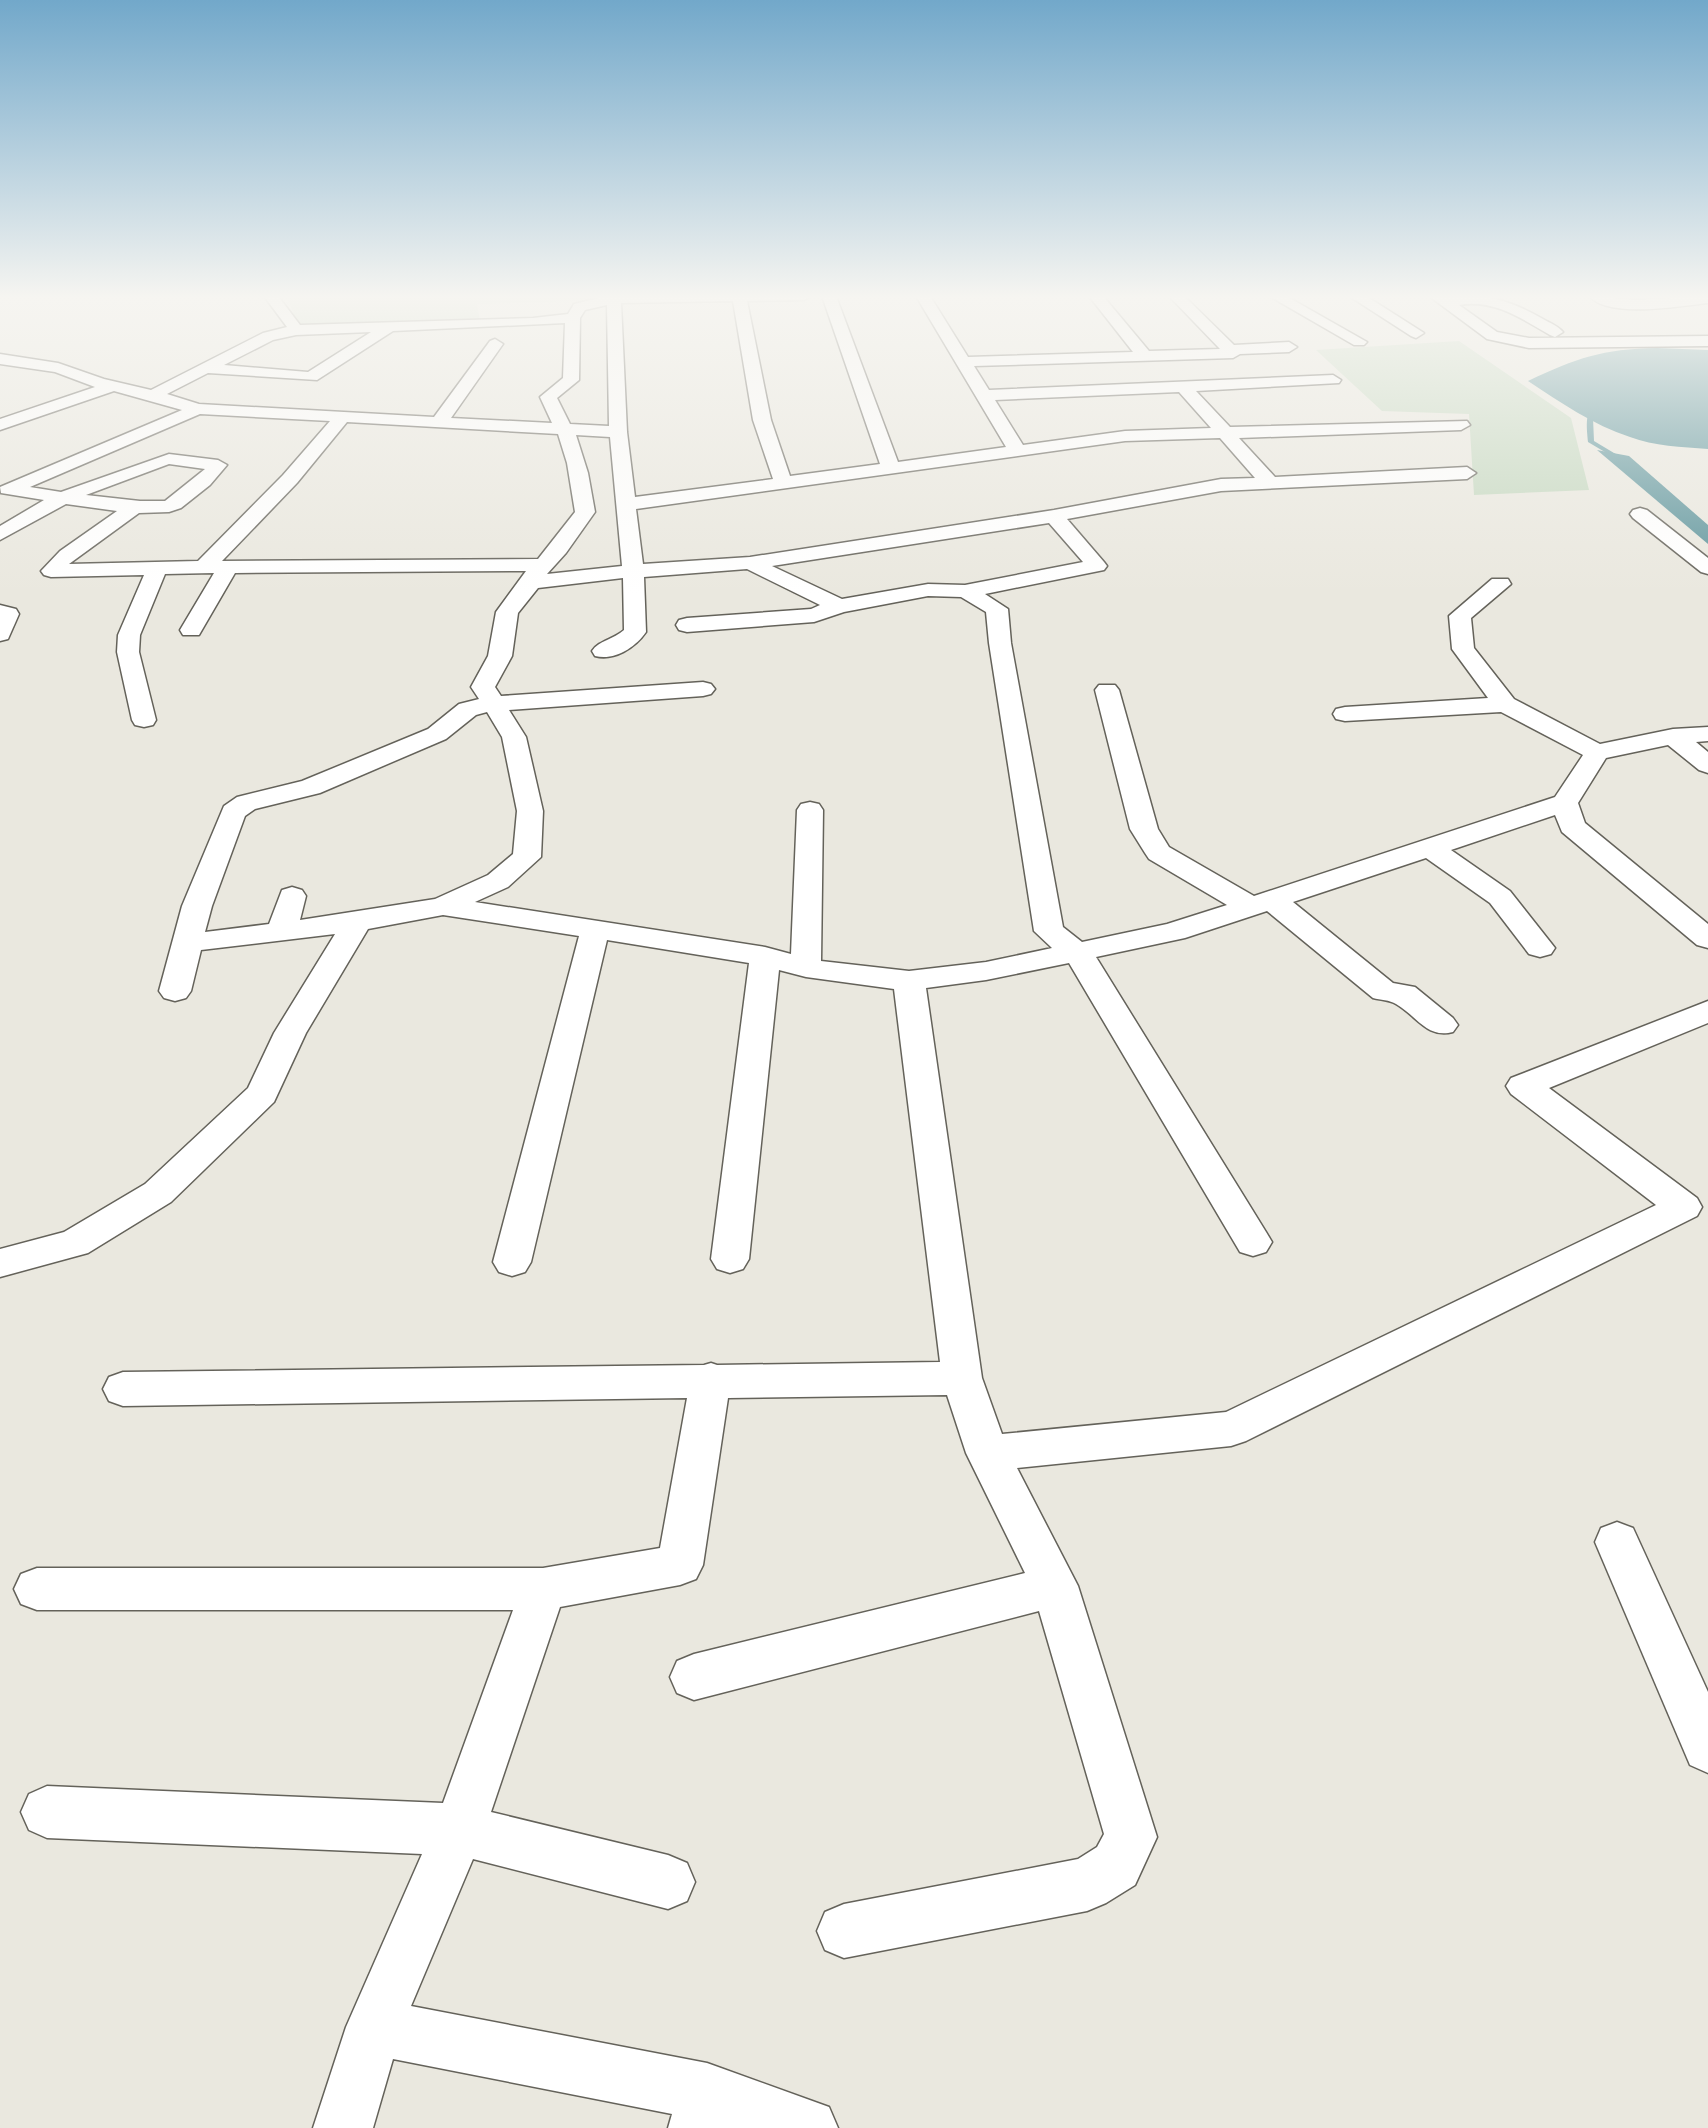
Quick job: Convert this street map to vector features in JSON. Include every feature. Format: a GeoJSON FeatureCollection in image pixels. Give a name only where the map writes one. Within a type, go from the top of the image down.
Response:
{"type":"FeatureCollection","features":[{"type":"Feature","properties":{"kind":"street"},"geometry":{"type":"LineString","coordinates":[[1,424],[86,395]]}},
{"type":"Feature","properties":{"kind":"street"},"geometry":{"type":"LineString","coordinates":[[154,395],[198,409],[566,432],[618,432]]}},
{"type":"Feature","properties":{"kind":"street"},"geometry":{"type":"LineString","coordinates":[[438,424],[458,395]]}},
{"type":"Feature","properties":{"kind":"street"},"geometry":{"type":"LineString","coordinates":[[188,943],[357,922],[443,906],[498,881],[527,857],[530,811],[514,737],[483,687],[500,656],[507,612],[537,573],[560,549],[585,512],[578,467],[566,432],[548,403],[550,395]]}},
{"type":"Feature","properties":{"kind":"street"},"geometry":{"type":"LineString","coordinates":[[603,651],[622,644],[635,632],[628,504],[618,432],[617,395]]}},
{"type":"Feature","properties":{"kind":"street"},"geometry":{"type":"LineString","coordinates":[[757,395],[762,420],[783,482]]}},
{"type":"Feature","properties":{"kind":"street"},"geometry":{"type":"LineString","coordinates":[[865,395],[891,468]]}},
{"type":"Feature","properties":{"kind":"street"},"geometry":{"type":"LineString","coordinates":[[985,395],[1018,451]]}},
{"type":"Feature","properties":{"kind":"street"},"geometry":{"type":"LineString","coordinates":[[1192,395],[1270,483]]}},
{"type":"Feature","properties":{"kind":"street"},"geometry":{"type":"LineString","coordinates":[[4,490],[198,409]]}},
{"type":"Feature","properties":{"kind":"street"},"geometry":{"type":"LineString","coordinates":[[1333,413],[1348,429]]}},
{"type":"Feature","properties":{"kind":"street"},"geometry":{"type":"LineString","coordinates":[[204,567],[290,479],[342,418]]}},
{"type":"Feature","properties":{"kind":"street"},"geometry":{"type":"LineString","coordinates":[[628,504],[1125,436],[1461,425]]}},
{"type":"Feature","properties":{"kind":"street"},"geometry":{"type":"LineString","coordinates":[[0,534],[64,496],[164,459],[218,465],[176,503],[156,508],[64,496],[4,490]]}},
{"type":"Feature","properties":{"kind":"street"},"geometry":{"type":"LineString","coordinates":[[136,506],[67,555],[51,571],[204,567],[537,573],[633,572],[750,563],[1054,516],[1221,485],[1467,473]]}},
{"type":"Feature","properties":{"kind":"street"},"geometry":{"type":"LineString","coordinates":[[1640,514],[1708,568]]}},
{"type":"Feature","properties":{"kind":"street"},"geometry":{"type":"LineString","coordinates":[[687,625],[814,615],[839,606],[928,590],[965,591],[1097,566],[1054,516]]}},
{"type":"Feature","properties":{"kind":"street"},"geometry":{"type":"LineString","coordinates":[[750,563],[839,606]]}},
{"type":"Feature","properties":{"kind":"street"},"geometry":{"type":"LineString","coordinates":[[144,720],[128,652],[129,635],[158,567]]}},
{"type":"Feature","properties":{"kind":"street"},"geometry":{"type":"LineString","coordinates":[[191,630],[228,568]]}},
{"type":"Feature","properties":{"kind":"street"},"geometry":{"type":"LineString","coordinates":[[1500,584],[1460,616],[1463,649],[1505,704],[1597,752],[1673,736],[1708,734]]}},
{"type":"Feature","properties":{"kind":"street"},"geometry":{"type":"LineString","coordinates":[[965,591],[997,609],[1000,643],[1049,931],[1078,953],[1253,1242]]}},
{"type":"Feature","properties":{"kind":"street"},"geometry":{"type":"LineString","coordinates":[[0,612],[8,614],[0,634]]}},
{"type":"Feature","properties":{"kind":"street"},"geometry":{"type":"LineString","coordinates":[[814,615],[817,640]]}},
{"type":"Feature","properties":{"kind":"street"},"geometry":{"type":"LineString","coordinates":[[175,991],[197,906],[233,812],[246,803],[310,787],[437,734],[468,709],[492,704],[703,689]]}},
{"type":"Feature","properties":{"kind":"street"},"geometry":{"type":"LineString","coordinates":[[1107,690],[1144,829],[1159,853],[1262,904],[1384,991],[1404,994],[1442,1024]]}},
{"type":"Feature","properties":{"kind":"street"},"geometry":{"type":"LineString","coordinates":[[1345,714],[1505,704]]}},
{"type":"Feature","properties":{"kind":"street"},"geometry":{"type":"LineString","coordinates":[[1673,736],[1708,765]]}},
{"type":"Feature","properties":{"kind":"street"},"geometry":{"type":"LineString","coordinates":[[443,906],[765,956],[806,968],[909,981],[986,971],[1174,932],[1565,803],[1597,752]]}},
{"type":"Feature","properties":{"kind":"street"},"geometry":{"type":"LineString","coordinates":[[1565,803],[1572,826],[1708,939]]}},
{"type":"Feature","properties":{"kind":"street"},"geometry":{"type":"LineString","coordinates":[[806,968],[810,810]]}},
{"type":"Feature","properties":{"kind":"street"},"geometry":{"type":"LineString","coordinates":[[1429,847],[1500,897],[1540,948]]}},
{"type":"Feature","properties":{"kind":"street"},"geometry":{"type":"LineString","coordinates":[[282,931],[292,896]]}},
{"type":"Feature","properties":{"kind":"street"},"geometry":{"type":"LineString","coordinates":[[5,1270],[75,1243],[158,1193],[262,1094],[290,1033],[357,922]]}},
{"type":"Feature","properties":{"kind":"street"},"geometry":{"type":"LineString","coordinates":[[512,1262],[595,930]]}},
{"type":"Feature","properties":{"kind":"street"},"geometry":{"type":"LineString","coordinates":[[730,1259],[765,956]]}},
{"type":"Feature","properties":{"kind":"street"},"geometry":{"type":"LineString","coordinates":[[844,1931],[1087,1884],[1116,1866],[1131,1837],[1055,1586],[987,1453],[962,1378],[909,981]]}},
{"type":"Feature","properties":{"kind":"street"},"geometry":{"type":"LineString","coordinates":[[1696,1201],[1523,1086],[1708,1011]]}},
{"type":"Feature","properties":{"kind":"street"},"geometry":{"type":"LineString","coordinates":[[987,1453],[1231,1429],[1696,1201]]}},
{"type":"Feature","properties":{"kind":"street"},"geometry":{"type":"LineString","coordinates":[[123,1389],[711,1379],[962,1378]]}},
{"type":"Feature","properties":{"kind":"street"},"geometry":{"type":"LineString","coordinates":[[37,1589],[543,1589],[680,1565],[711,1379]]}},
{"type":"Feature","properties":{"kind":"street"},"geometry":{"type":"LineString","coordinates":[[1617,1542],[1703,1725]]}},
{"type":"Feature","properties":{"kind":"street"},"geometry":{"type":"LineString","coordinates":[[694,1677],[1055,1586]]}},
{"type":"Feature","properties":{"kind":"street"},"geometry":{"type":"LineString","coordinates":[[343,2128],[374,2027],[459,1830],[543,1589]]}},
{"type":"Feature","properties":{"kind":"street"},"geometry":{"type":"LineString","coordinates":[[47,1812],[459,1830],[668,1882]]}},
{"type":"Feature","properties":{"kind":"street"},"geometry":{"type":"LineString","coordinates":[[374,2027],[703,2110],[808,2128]]}},
{"type":"Feature","properties":{"kind":"green space"},"geometry":{"type":"Polygon","coordinates":[[[1365,395],[1538,395],[1571,418],[1589,490],[1474,495],[1469,414],[1382,411],[1365,395]]]}},
{"type":"Feature","properties":{"kind":"water"},"geometry":{"type":"Polygon","coordinates":[[[1551,395],[1708,395],[1708,449],[1678,447],[1639,440],[1616,432],[1551,395]]]}},
{"type":"Feature","properties":{"kind":"water"},"geometry":{"type":"Polygon","coordinates":[[[1597,450],[1629,456],[1708,525],[1708,544],[1597,450]]]}},
{"type":"Feature","properties":{"kind":"waterway"},"geometry":{"type":"LineString","coordinates":[[1595,405],[1590,418],[1591,442],[1622,460]]}}]}
